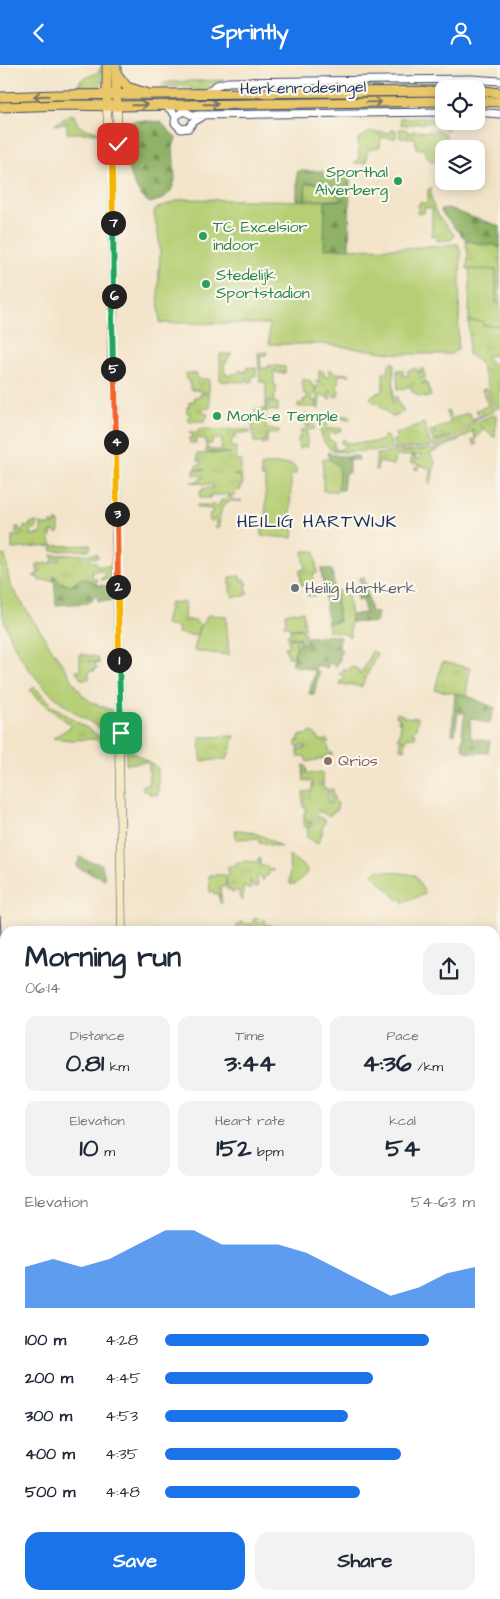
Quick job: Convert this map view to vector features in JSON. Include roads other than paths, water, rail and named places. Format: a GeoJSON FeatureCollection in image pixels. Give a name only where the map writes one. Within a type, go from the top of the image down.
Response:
{"type":"FeatureCollection","features":[{"type":"Feature","properties":{"kind":"main road"},"geometry":{"type":"LineString","coordinates":[[111,69],[128,87],[149,94]]}},
{"type":"Feature","properties":{"kind":"main road"},"geometry":{"type":"LineString","coordinates":[[96,95],[111,69]]}},
{"type":"Feature","properties":{"kind":"main road"},"geometry":{"type":"LineString","coordinates":[[111,69],[107,105],[109,155],[112,167],[114,308],[112,326],[115,384],[116,539],[121,733],[119,738],[122,926]]}},
{"type":"Feature","properties":{"kind":"main road"},"geometry":{"type":"LineString","coordinates":[[111,69],[117,95],[118,144],[112,167]]}},
{"type":"Feature","properties":{"kind":"main road","name":"Herkenrodesingel"},"geometry":{"type":"LineString","coordinates":[[0,97],[435,91]]}},
{"type":"Feature","properties":{"kind":"main road"},"geometry":{"type":"LineString","coordinates":[[485,92],[500,93]]}},
{"type":"Feature","properties":{"kind":"main road","name":"Herkenrodesingel"},"geometry":{"type":"LineString","coordinates":[[0,107],[435,101]]}},
{"type":"Feature","properties":{"kind":"main road"},"geometry":{"type":"LineString","coordinates":[[485,102],[500,103]]}},
{"type":"Feature","properties":{"kind":"street","name":"Herkenrodesingel"},"geometry":{"type":"LineString","coordinates":[[204,94],[222,83],[260,81],[471,79],[500,81]]}},
{"type":"Feature","properties":{"kind":"street","name":"Herkenrodesingel"},"geometry":{"type":"LineString","coordinates":[[162,105],[170,109],[176,116],[175,123],[181,129],[189,128],[192,119]]}},
{"type":"Feature","properties":{"kind":"street","name":"Herkenrodesingel"},"geometry":{"type":"LineString","coordinates":[[176,116],[184,111],[192,119]]}},
{"type":"Feature","properties":{"kind":"street","name":"Herkenrodesingel"},"geometry":{"type":"LineString","coordinates":[[192,119],[208,115],[435,112]]}},
{"type":"Feature","properties":{"kind":"street"},"geometry":{"type":"LineString","coordinates":[[485,112],[500,113]]}},
{"type":"Feature","properties":{"kind":"railway"},"geometry":{"type":"LineString","coordinates":[[0,916],[1,926]]}},
{"type":"Feature","properties":{"kind":"place","name":"Sporthal Alverberg"},"geometry":{"type":"Point","coordinates":[398,181]}},
{"type":"Feature","properties":{"kind":"place","name":"TC Excelsior indoor"},"geometry":{"type":"Point","coordinates":[203,236]}},
{"type":"Feature","properties":{"kind":"place","name":"Stedelijk Sportstadion"},"geometry":{"type":"Point","coordinates":[206,284]}},
{"type":"Feature","properties":{"kind":"place","name":"Monk-e Temple"},"geometry":{"type":"Point","coordinates":[217,416]}},
{"type":"Feature","properties":{"kind":"place","name":"Heilig Hartkerk"},"geometry":{"type":"Point","coordinates":[295,588]}},
{"type":"Feature","properties":{"kind":"place","name":"Qrios"},"geometry":{"type":"Point","coordinates":[328,761]}},
{"type":"Feature","properties":{"kind":"district","name":"HEILIG HARTWIJK"},"geometry":{"type":"Point","coordinates":[317,521]}}]}
